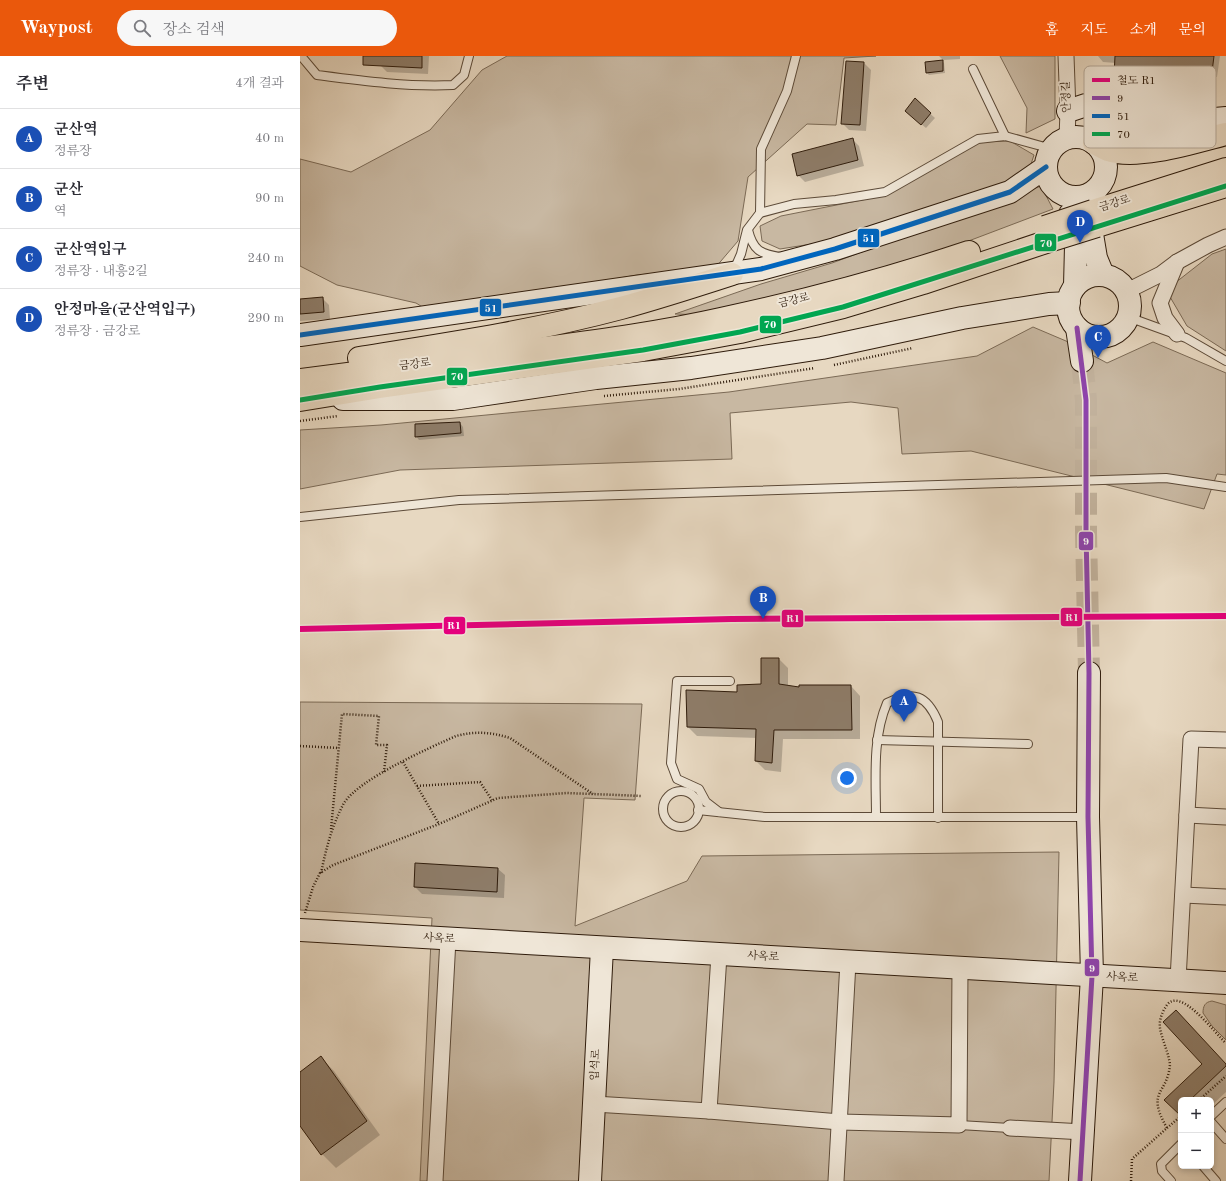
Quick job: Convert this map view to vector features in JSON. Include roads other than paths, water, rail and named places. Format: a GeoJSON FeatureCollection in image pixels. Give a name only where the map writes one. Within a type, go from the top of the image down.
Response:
{"type":"FeatureCollection","features":[{"type":"Feature","properties":{"kind":"highway"},"geometry":{"type":"LineString","coordinates":[[1216,136],[1226,134]]}},
{"type":"Feature","properties":{"kind":"highway"},"geometry":{"type":"LineString","coordinates":[[1104,148],[1128,153],[1166,148]]}},
{"type":"Feature","properties":{"kind":"highway","name":"금강로"},"geometry":{"type":"LineString","coordinates":[[304,400],[380,387],[636,352],[740,332],[843,307],[923,283],[1047,234],[1086,207],[1226,169]]}},
{"type":"Feature","properties":{"kind":"highway","name":"금강로"},"geometry":{"type":"LineString","coordinates":[[1086,207],[1226,186]]}},
{"type":"Feature","properties":{"kind":"highway","name":"금강로"},"geometry":{"type":"LineString","coordinates":[[300,380],[594,341],[721,319],[894,276],[1047,234]]}},
{"type":"Feature","properties":{"kind":"highway"},"geometry":{"type":"LineString","coordinates":[[300,368],[478,339],[562,322],[622,308],[732,274]]}},
{"type":"Feature","properties":{"kind":"street","name":"안정길"},"geometry":{"type":"LineString","coordinates":[[1055,151],[1068,111],[1066,56]]}},
{"type":"Feature","properties":{"kind":"street"},"geometry":{"type":"LineString","coordinates":[[1068,111],[1084,106]]}},
{"type":"Feature","properties":{"kind":"street"},"geometry":{"type":"LineString","coordinates":[[1216,119],[1226,118]]}},
{"type":"Feature","properties":{"kind":"street"},"geometry":{"type":"LineString","coordinates":[[300,335],[732,274],[761,269],[797,260],[842,247],[1010,192],[1055,151],[1076,137],[1084,138]]}},
{"type":"Feature","properties":{"kind":"street"},"geometry":{"type":"LineString","coordinates":[[1099,148],[1105,160],[1105,170],[1102,180],[1086,207],[1076,246],[1070,315],[1077,328],[1087,361],[1101,337]]}},
{"type":"Feature","properties":{"kind":"street"},"geometry":{"type":"LineString","coordinates":[[1055,151],[1048,176],[1052,185],[1059,191],[1086,207],[1096,258],[1102,275]]}},
{"type":"Feature","properties":{"kind":"street"},"geometry":{"type":"LineString","coordinates":[[1127,291],[1161,274],[1177,262],[1208,245],[1226,237]]}},
{"type":"Feature","properties":{"kind":"street"},"geometry":{"type":"LineString","coordinates":[[1177,262],[1160,303],[1165,318],[1177,334]]}},
{"type":"Feature","properties":{"kind":"street"},"geometry":{"type":"LineString","coordinates":[[304,400],[453,399],[596,378],[715,365],[822,348],[962,318],[1050,304],[1072,294],[1083,279],[1092,275],[1102,275],[1122,283],[1127,291],[1130,301],[1128,317],[1120,329],[1101,337],[1091,336],[1077,328]]}},
{"type":"Feature","properties":{"kind":"street"},"geometry":{"type":"LineString","coordinates":[[1080,1181],[1092,976],[1088,817],[1089,673]]}},
{"type":"Feature","properties":{"kind":"street"},"geometry":{"type":"LineString","coordinates":[[1178,980],[1191,739],[1226,740]]}},
{"type":"Feature","properties":{"kind":"street"},"geometry":{"type":"LineString","coordinates":[[1187,815],[1226,817]]}},
{"type":"Feature","properties":{"kind":"street"},"geometry":{"type":"LineString","coordinates":[[1183,895],[1226,897]]}},
{"type":"Feature","properties":{"kind":"street","name":"사옥로"},"geometry":{"type":"LineString","coordinates":[[302,923],[448,939],[1226,983]]}},
{"type":"Feature","properties":{"kind":"street"},"geometry":{"type":"LineString","coordinates":[[435,1181],[448,939]]}},
{"type":"Feature","properties":{"kind":"street","name":"입석로"},"geometry":{"type":"LineString","coordinates":[[590,1181],[602,948]]}},
{"type":"Feature","properties":{"kind":"street"},"geometry":{"type":"LineString","coordinates":[[709,1111],[719,955]]}},
{"type":"Feature","properties":{"kind":"street"},"geometry":{"type":"LineString","coordinates":[[836,1181],[848,962]]}},
{"type":"Feature","properties":{"kind":"street"},"geometry":{"type":"LineString","coordinates":[[594,1104],[709,1111],[840,1122],[959,1125],[960,968]]}},
{"type":"Feature","properties":{"kind":"street"},"geometry":{"type":"LineString","coordinates":[[1010,1128],[1084,1132]]}},
{"type":"Feature","properties":{"kind":"lane"},"geometry":{"type":"LineString","coordinates":[[301,56],[317,75],[369,82],[424,86],[453,85],[464,75],[469,56]]}},
{"type":"Feature","properties":{"kind":"lane"},"geometry":{"type":"LineString","coordinates":[[732,274],[741,254],[747,230],[760,213],[761,149],[787,91],[796,56]]}},
{"type":"Feature","properties":{"kind":"lane"},"geometry":{"type":"LineString","coordinates":[[972,69],[1005,136]]}},
{"type":"Feature","properties":{"kind":"lane"},"geometry":{"type":"LineString","coordinates":[[760,213],[794,204],[836,200],[885,192],[978,139],[1005,136],[1055,151]]}},
{"type":"Feature","properties":{"kind":"lane"},"geometry":{"type":"LineString","coordinates":[[747,230],[751,243],[758,251],[797,260]]}},
{"type":"Feature","properties":{"kind":"lane"},"geometry":{"type":"LineString","coordinates":[[1128,317],[1177,334],[1226,362]]}},
{"type":"Feature","properties":{"kind":"lane"},"geometry":{"type":"LineString","coordinates":[[300,517],[459,500],[1166,478],[1226,487]]}},
{"type":"Feature","properties":{"kind":"lane"},"geometry":{"type":"LineString","coordinates":[[720,812],[706,802],[699,789],[677,778],[672,763],[677,681],[730,680]]}},
{"type":"Feature","properties":{"kind":"lane"},"geometry":{"type":"LineString","coordinates":[[876,817],[877,740],[880,718],[887,703],[901,696],[916,697],[926,701],[933,710],[938,722],[938,818]]}},
{"type":"Feature","properties":{"kind":"lane"},"geometry":{"type":"LineString","coordinates":[[877,740],[1028,744]]}},
{"type":"Feature","properties":{"kind":"lane"},"geometry":{"type":"LineString","coordinates":[[683,792],[693,797],[697,801],[698,810],[696,818],[692,823],[682,827],[671,824],[667,820],[663,809],[664,803],[671,794],[683,792]]}},
{"type":"Feature","properties":{"kind":"lane"},"geometry":{"type":"LineString","coordinates":[[698,810],[765,817],[1088,817]]}},
{"type":"Feature","properties":{"kind":"lane"},"geometry":{"type":"LineString","coordinates":[[1214,1113],[1226,1102]]}},
{"type":"Feature","properties":{"kind":"lane"},"geometry":{"type":"LineString","coordinates":[[959,1125],[1010,1128]]}},
{"type":"Feature","properties":{"kind":"lane"},"geometry":{"type":"LineString","coordinates":[[1214,1125],[1226,1139]]}},
{"type":"Feature","properties":{"kind":"lane"},"geometry":{"type":"LineString","coordinates":[[1171,1181],[1162,1171],[1161,1164],[1178,1147]]}},
{"type":"Feature","properties":{"kind":"lane"},"geometry":{"type":"LineString","coordinates":[[1206,1169],[1216,1181]]}},
{"type":"Feature","properties":{"kind":"tunnel"},"geometry":{"type":"LineString","coordinates":[[1082,361],[1086,400],[1086,533],[1089,673]]}},
{"type":"Feature","properties":{"kind":"rail line","name":"R1"},"geometry":{"type":"LineString","coordinates":[[300,629],[731,619],[1226,616]]}},
{"type":"Feature","properties":{"kind":"place","name":"안정마을(군산역입구)"},"geometry":{"type":"Point","coordinates":[1080,243]}},
{"type":"Feature","properties":{"kind":"place","name":"군산역입구"},"geometry":{"type":"Point","coordinates":[1098,358]}},
{"type":"Feature","properties":{"kind":"place","name":"군산"},"geometry":{"type":"Point","coordinates":[763,619]}},
{"type":"Feature","properties":{"kind":"place","name":"군산역"},"geometry":{"type":"Point","coordinates":[904,722]}}]}
